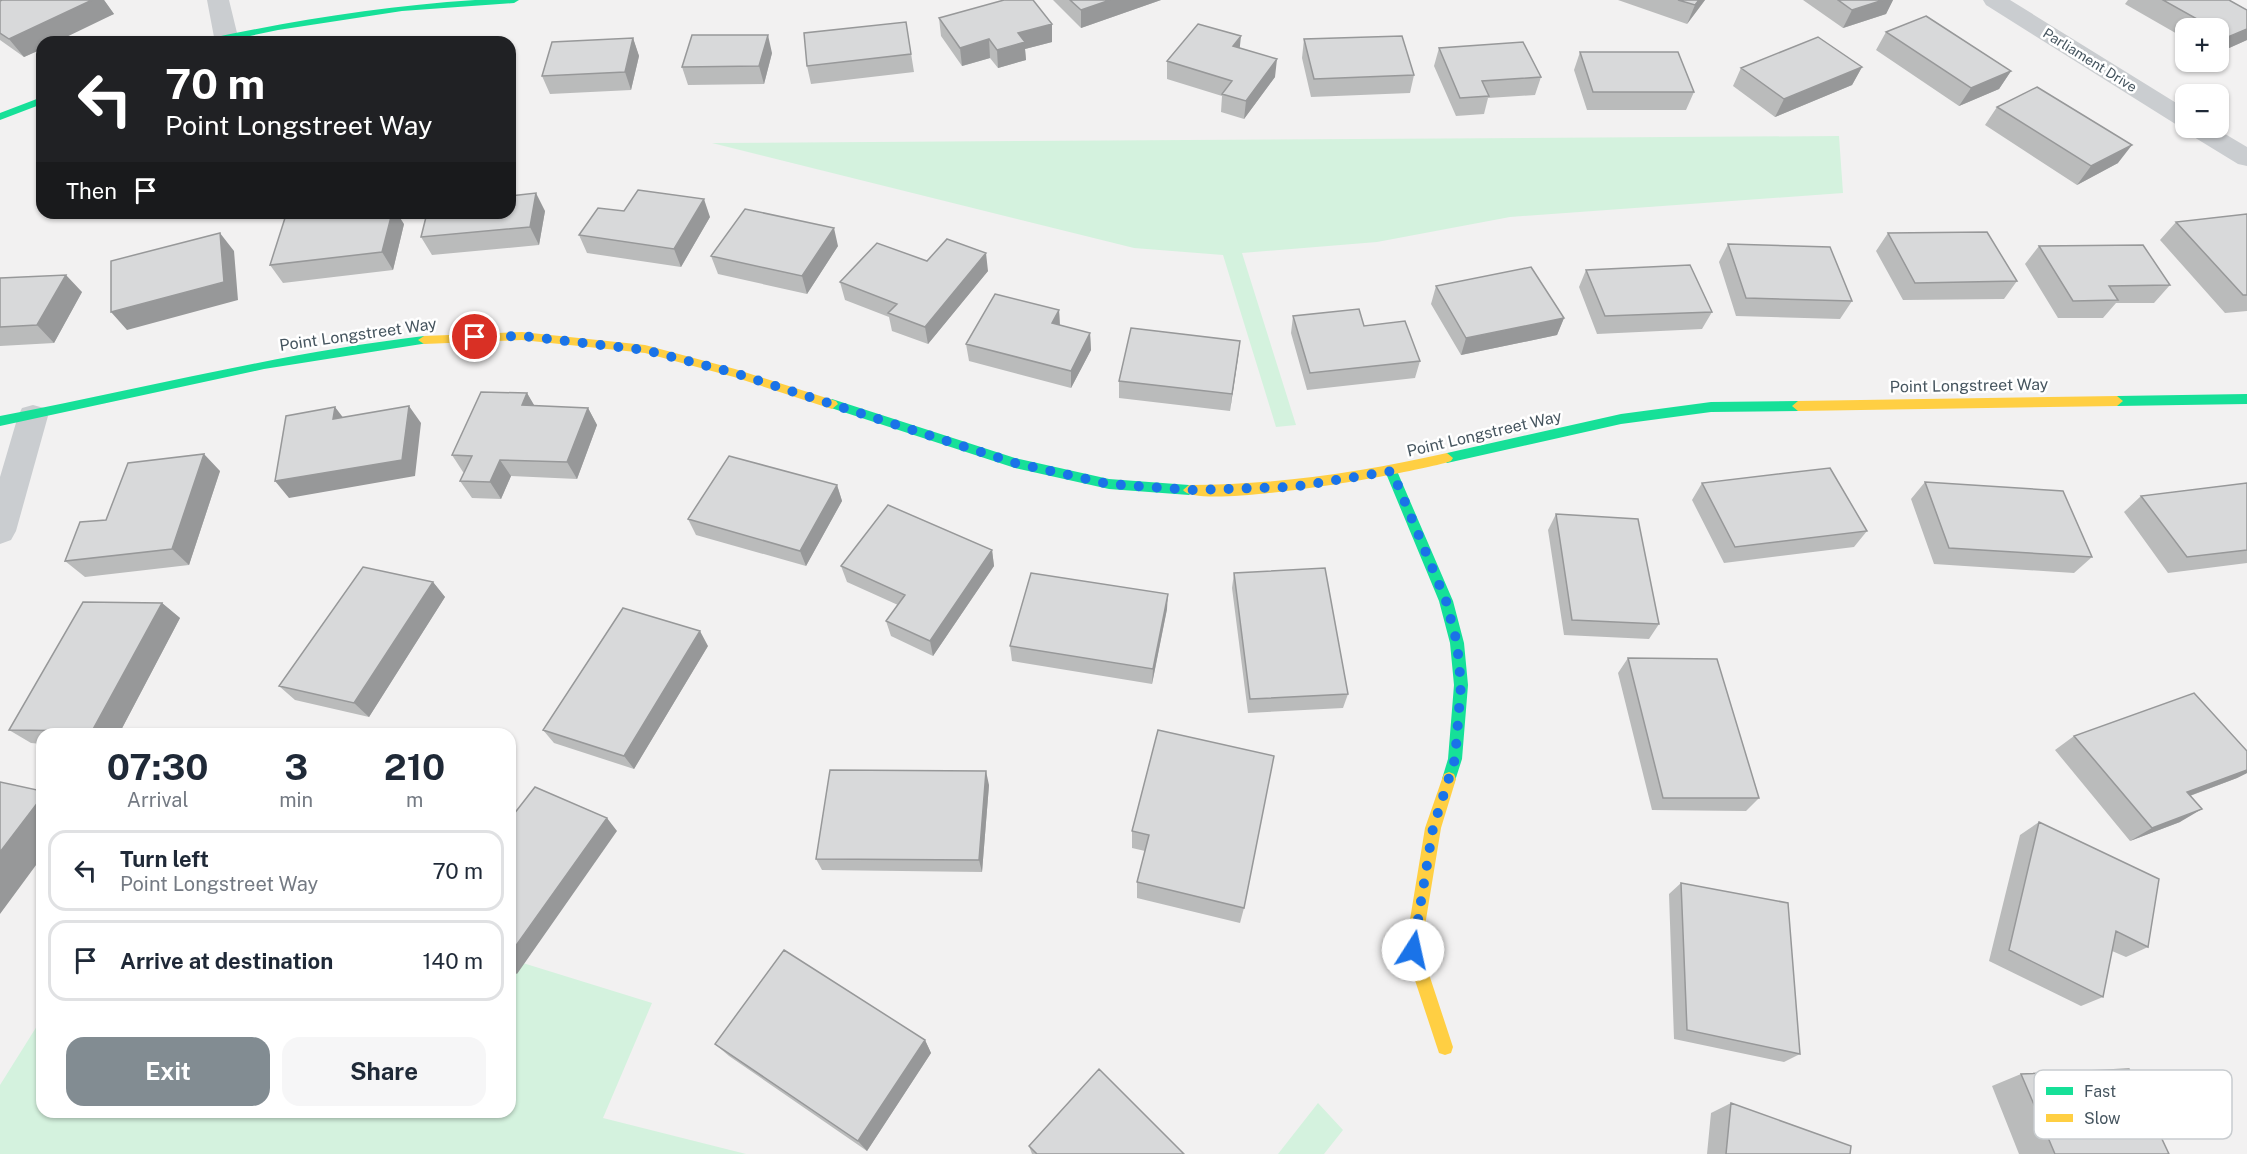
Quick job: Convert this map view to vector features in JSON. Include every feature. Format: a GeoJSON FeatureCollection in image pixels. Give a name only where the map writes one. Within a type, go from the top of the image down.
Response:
{"type":"FeatureCollection","features":[{"type":"Feature","properties":{"kind":"street"},"geometry":{"type":"LineString","coordinates":[[217,36],[218,0]]}},
{"type":"Feature","properties":{"kind":"street"},"geometry":{"type":"LineString","coordinates":[[235,36],[402,8],[514,0]]}},
{"type":"Feature","properties":{"kind":"street","name":"Parliament Drive"},"geometry":{"type":"LineString","coordinates":[[1994,0],[2175,113]]}},
{"type":"Feature","properties":{"kind":"street"},"geometry":{"type":"LineString","coordinates":[[0,117],[36,102]]}},
{"type":"Feature","properties":{"kind":"street"},"geometry":{"type":"LineString","coordinates":[[2214,138],[2247,159]]}},
{"type":"Feature","properties":{"kind":"street","name":"Point Longstreet Way"},"geometry":{"type":"LineString","coordinates":[[0,421],[33,416],[287,360],[379,344],[451,337],[522,336],[617,345],[656,352],[735,373],[1015,463],[1109,484],[1191,490],[1293,487],[1392,471],[1621,419],[1711,407],[2247,399]]}},
{"type":"Feature","properties":{"kind":"street"},"geometry":{"type":"LineString","coordinates":[[0,531],[33,416]]}},
{"type":"Feature","properties":{"kind":"street"},"geometry":{"type":"LineString","coordinates":[[1392,471],[1446,601],[1457,643],[1461,685],[1455,759],[1433,828],[1413,950],[1445,1047]]}},
{"type":"Feature","properties":{"kind":"green space"},"geometry":{"type":"Polygon","coordinates":[[[1839,136],[1843,193],[1510,217],[1377,242],[1242,253],[1296,425],[1276,427],[1223,255],[1134,248],[712,143],[1839,136]]]}},
{"type":"Feature","properties":{"kind":"green space"},"geometry":{"type":"Polygon","coordinates":[[[516,961],[652,1003],[603,1118],[746,1154],[0,1154],[0,1085],[36,1028],[36,1118],[516,1118],[516,961]]]}},
{"type":"Feature","properties":{"kind":"green space"},"geometry":{"type":"Polygon","coordinates":[[[1318,1103],[1343,1130],[1324,1154],[1278,1154],[1318,1103]]]}},
{"type":"Feature","properties":{"kind":"building"},"geometry":{"type":"Polygon","coordinates":[[[92,0],[9,39],[0,33],[0,1],[92,0]]]}},
{"type":"Feature","properties":{"kind":"building"},"geometry":{"type":"Polygon","coordinates":[[[1004,0],[1033,0],[1052,24],[1018,33],[1025,42],[997,50],[989,39],[960,48],[939,18],[1004,0]]]}},
{"type":"Feature","properties":{"kind":"building"},"geometry":{"type":"Polygon","coordinates":[[[1070,0],[1110,0],[1081,10],[1070,0]]]}},
{"type":"Feature","properties":{"kind":"building"},"geometry":{"type":"Polygon","coordinates":[[[1678,0],[1699,0],[1695,5],[1678,0]]]}},
{"type":"Feature","properties":{"kind":"building"},"geometry":{"type":"Polygon","coordinates":[[[1838,0],[1883,0],[1852,10],[1838,0]]]}},
{"type":"Feature","properties":{"kind":"building"},"geometry":{"type":"Polygon","coordinates":[[[2163,0],[2229,0],[2247,10],[2247,29],[2229,37],[2229,18],[2195,18],[2163,0]]]}},
{"type":"Feature","properties":{"kind":"building"},"geometry":{"type":"Polygon","coordinates":[[[1926,16],[2011,71],[1971,88],[1886,32],[1926,16]]]}},
{"type":"Feature","properties":{"kind":"building"},"geometry":{"type":"Polygon","coordinates":[[[906,22],[911,54],[807,66],[804,33],[906,22]]]}},
{"type":"Feature","properties":{"kind":"building"},"geometry":{"type":"Polygon","coordinates":[[[1198,24],[1241,36],[1233,46],[1277,59],[1246,101],[1222,94],[1232,81],[1167,61],[1198,24]]]}},
{"type":"Feature","properties":{"kind":"building"},"geometry":{"type":"Polygon","coordinates":[[[692,35],[768,35],[759,66],[682,67],[692,35]]]}},
{"type":"Feature","properties":{"kind":"building"},"geometry":{"type":"Polygon","coordinates":[[[1402,36],[1414,75],[1314,79],[1304,39],[1402,36]]]}},
{"type":"Feature","properties":{"kind":"building"},"geometry":{"type":"Polygon","coordinates":[[[1818,37],[1862,67],[1784,99],[1741,68],[1818,37]]]}},
{"type":"Feature","properties":{"kind":"building"},"geometry":{"type":"Polygon","coordinates":[[[633,38],[625,72],[542,76],[552,42],[633,38]]]}},
{"type":"Feature","properties":{"kind":"building"},"geometry":{"type":"Polygon","coordinates":[[[1523,42],[1541,77],[1482,81],[1489,96],[1460,98],[1439,48],[1523,42]]]}},
{"type":"Feature","properties":{"kind":"building"},"geometry":{"type":"Polygon","coordinates":[[[1580,52],[1678,52],[1694,92],[1593,92],[1580,52]]]}},
{"type":"Feature","properties":{"kind":"building"},"geometry":{"type":"Polygon","coordinates":[[[2037,87],[2132,145],[2091,166],[1997,107],[2037,87]]]}},
{"type":"Feature","properties":{"kind":"building"},"geometry":{"type":"Polygon","coordinates":[[[638,190],[704,199],[674,249],[579,235],[598,208],[624,211],[638,190]]]}},
{"type":"Feature","properties":{"kind":"building"},"geometry":{"type":"Polygon","coordinates":[[[536,193],[530,227],[421,237],[426,219],[516,219],[516,195],[536,193]]]}},
{"type":"Feature","properties":{"kind":"building"},"geometry":{"type":"Polygon","coordinates":[[[745,209],[834,228],[802,276],[711,256],[745,209]]]}},
{"type":"Feature","properties":{"kind":"building"},"geometry":{"type":"Polygon","coordinates":[[[2247,214],[2247,295],[2243,295],[2176,222],[2247,214]]]}},
{"type":"Feature","properties":{"kind":"building"},"geometry":{"type":"Polygon","coordinates":[[[285,219],[390,219],[382,252],[270,265],[285,219]]]}},
{"type":"Feature","properties":{"kind":"building"},"geometry":{"type":"Polygon","coordinates":[[[1987,232],[2017,281],[1915,283],[1888,233],[1987,232]]]}},
{"type":"Feature","properties":{"kind":"building"},"geometry":{"type":"Polygon","coordinates":[[[220,233],[224,282],[111,312],[111,261],[220,233]]]}},
{"type":"Feature","properties":{"kind":"building"},"geometry":{"type":"Polygon","coordinates":[[[947,239],[986,253],[925,327],[888,313],[897,304],[840,282],[877,243],[927,261],[947,239]]]}},
{"type":"Feature","properties":{"kind":"building"},"geometry":{"type":"Polygon","coordinates":[[[1728,244],[1830,247],[1852,301],[1746,298],[1728,244]]]}},
{"type":"Feature","properties":{"kind":"building"},"geometry":{"type":"Polygon","coordinates":[[[2143,245],[2170,285],[2109,286],[2118,300],[2073,301],[2039,246],[2143,245]]]}},
{"type":"Feature","properties":{"kind":"building"},"geometry":{"type":"Polygon","coordinates":[[[1690,265],[1712,312],[1605,316],[1586,270],[1690,265]]]}},
{"type":"Feature","properties":{"kind":"building"},"geometry":{"type":"Polygon","coordinates":[[[1531,267],[1564,318],[1466,338],[1436,286],[1531,267]]]}},
{"type":"Feature","properties":{"kind":"building"},"geometry":{"type":"Polygon","coordinates":[[[66,275],[37,325],[0,327],[0,278],[66,275]]]}},
{"type":"Feature","properties":{"kind":"building"},"geometry":{"type":"Polygon","coordinates":[[[995,294],[1059,310],[1052,323],[1090,333],[1071,371],[966,344],[995,294]]]}},
{"type":"Feature","properties":{"kind":"building"},"geometry":{"type":"Polygon","coordinates":[[[1359,309],[1364,326],[1405,321],[1420,361],[1310,373],[1293,316],[1359,309]]]}},
{"type":"Feature","properties":{"kind":"building"},"geometry":{"type":"Polygon","coordinates":[[[1131,328],[1240,341],[1232,394],[1119,381],[1131,328]]]}},
{"type":"Feature","properties":{"kind":"building"},"geometry":{"type":"Polygon","coordinates":[[[481,392],[527,393],[522,405],[588,408],[567,462],[500,460],[490,482],[460,481],[472,456],[452,455],[481,392]]]}},
{"type":"Feature","properties":{"kind":"building"},"geometry":{"type":"Polygon","coordinates":[[[409,406],[402,460],[275,481],[286,416],[335,407],[333,419],[409,406]]]}},
{"type":"Feature","properties":{"kind":"building"},"geometry":{"type":"Polygon","coordinates":[[[204,454],[172,549],[65,561],[80,522],[106,520],[128,463],[204,454]]]}},
{"type":"Feature","properties":{"kind":"building"},"geometry":{"type":"Polygon","coordinates":[[[729,456],[837,485],[800,551],[688,519],[729,456]]]}},
{"type":"Feature","properties":{"kind":"building"},"geometry":{"type":"Polygon","coordinates":[[[1830,468],[1867,531],[1735,547],[1702,483],[1830,468]]]}},
{"type":"Feature","properties":{"kind":"building"},"geometry":{"type":"Polygon","coordinates":[[[1925,482],[2063,491],[2092,557],[1949,548],[1925,482]]]}},
{"type":"Feature","properties":{"kind":"building"},"geometry":{"type":"Polygon","coordinates":[[[2247,483],[2247,550],[2187,557],[2141,496],[2247,483]]]}},
{"type":"Feature","properties":{"kind":"building"},"geometry":{"type":"Polygon","coordinates":[[[888,505],[992,550],[930,641],[886,621],[905,595],[841,566],[888,505]]]}},
{"type":"Feature","properties":{"kind":"building"},"geometry":{"type":"Polygon","coordinates":[[[1556,514],[1638,519],[1659,624],[1572,620],[1556,514]]]}},
{"type":"Feature","properties":{"kind":"building"},"geometry":{"type":"Polygon","coordinates":[[[363,567],[433,582],[354,703],[279,686],[363,567]]]}},
{"type":"Feature","properties":{"kind":"building"},"geometry":{"type":"Polygon","coordinates":[[[1325,568],[1348,694],[1250,699],[1234,573],[1325,568]]]}},
{"type":"Feature","properties":{"kind":"building"},"geometry":{"type":"Polygon","coordinates":[[[1031,573],[1168,594],[1153,669],[1010,646],[1031,573]]]}},
{"type":"Feature","properties":{"kind":"building"},"geometry":{"type":"Polygon","coordinates":[[[83,602],[162,603],[94,728],[9,730],[83,602]]]}},
{"type":"Feature","properties":{"kind":"building"},"geometry":{"type":"Polygon","coordinates":[[[623,608],[700,631],[624,756],[543,730],[623,608]]]}},
{"type":"Feature","properties":{"kind":"building"},"geometry":{"type":"Polygon","coordinates":[[[1628,658],[1717,659],[1759,798],[1663,798],[1628,658]]]}},
{"type":"Feature","properties":{"kind":"building"},"geometry":{"type":"Polygon","coordinates":[[[2194,693],[2247,751],[2247,770],[2187,792],[2202,809],[2152,828],[2074,736],[2194,693]]]}},
{"type":"Feature","properties":{"kind":"building"},"geometry":{"type":"Polygon","coordinates":[[[1158,730],[1274,756],[1244,908],[1137,882],[1149,835],[1132,831],[1158,730]]]}},
{"type":"Feature","properties":{"kind":"building"},"geometry":{"type":"Polygon","coordinates":[[[830,770],[986,771],[979,860],[816,859],[830,770]]]}},
{"type":"Feature","properties":{"kind":"building"},"geometry":{"type":"Polygon","coordinates":[[[0,782],[36,790],[36,805],[0,852],[0,782]]]}},
{"type":"Feature","properties":{"kind":"building"},"geometry":{"type":"Polygon","coordinates":[[[535,787],[607,818],[516,946],[516,811],[535,787]]]}},
{"type":"Feature","properties":{"kind":"building"},"geometry":{"type":"Polygon","coordinates":[[[2039,822],[2159,879],[2148,947],[2116,931],[2103,997],[2009,950],[2039,822]]]}},
{"type":"Feature","properties":{"kind":"building"},"geometry":{"type":"Polygon","coordinates":[[[1681,883],[1788,903],[1800,1054],[1687,1030],[1681,883]]]}},
{"type":"Feature","properties":{"kind":"building"},"geometry":{"type":"Polygon","coordinates":[[[784,950],[925,1040],[858,1141],[715,1044],[784,950]]]}},
{"type":"Feature","properties":{"kind":"building"},"geometry":{"type":"Polygon","coordinates":[[[1099,1069],[1184,1154],[1037,1154],[1029,1146],[1099,1069]]]}},
{"type":"Feature","properties":{"kind":"building"},"geometry":{"type":"Polygon","coordinates":[[[2034,1073],[2034,1105],[2021,1074],[2034,1073]]]}},
{"type":"Feature","properties":{"kind":"building"},"geometry":{"type":"Polygon","coordinates":[[[1731,1103],[1851,1146],[1850,1154],[1726,1154],[1731,1103]]]}},
{"type":"Feature","properties":{"kind":"building"},"geometry":{"type":"Polygon","coordinates":[[[2049,1139],[2162,1139],[2169,1154],[2055,1154],[2049,1139]]]}},
{"type":"Feature","properties":{"kind":"traffic: fast"},"geometry":{"type":"LineString","coordinates":[[235,36],[278,27],[402,8],[514,0]]}},
{"type":"Feature","properties":{"kind":"traffic: fast"},"geometry":{"type":"LineString","coordinates":[[0,117],[36,102]]}},
{"type":"Feature","properties":{"kind":"traffic: fast"},"geometry":{"type":"LineString","coordinates":[[0,421],[264,365],[371,346],[424,340]]}},
{"type":"Feature","properties":{"kind":"traffic: fast"},"geometry":{"type":"LineString","coordinates":[[2117,401],[2247,399]]}},
{"type":"Feature","properties":{"kind":"traffic: fast"},"geometry":{"type":"LineString","coordinates":[[832,404],[1015,463],[1109,484],[1189,490]]}},
{"type":"Feature","properties":{"kind":"traffic: fast"},"geometry":{"type":"LineString","coordinates":[[1447,458],[1621,419],[1711,407],[1798,406]]}},
{"type":"Feature","properties":{"kind":"traffic: fast"},"geometry":{"type":"LineString","coordinates":[[1391,471],[1446,601],[1457,643],[1461,685],[1455,759],[1449,779]]}},
{"type":"Feature","properties":{"kind":"traffic: slow"},"geometry":{"type":"LineString","coordinates":[[424,340],[522,336],[645,349],[735,373],[832,404]]}},
{"type":"Feature","properties":{"kind":"traffic: slow"},"geometry":{"type":"LineString","coordinates":[[1798,406],[2117,401]]}},
{"type":"Feature","properties":{"kind":"traffic: slow"},"geometry":{"type":"LineString","coordinates":[[1189,490],[1287,486],[1383,472],[1447,458]]}},
{"type":"Feature","properties":{"kind":"traffic: slow"},"geometry":{"type":"LineString","coordinates":[[1445,1047],[1413,950],[1433,828],[1449,779]]}},
{"type":"Feature","properties":{"kind":"route"},"geometry":{"type":"LineString","coordinates":[[475,337],[522,336],[617,345],[645,350],[735,373],[1015,463],[1109,484],[1191,490],[1293,487],[1392,471],[1446,601],[1457,643],[1461,685],[1455,759],[1433,828],[1413,950]]}}]}
